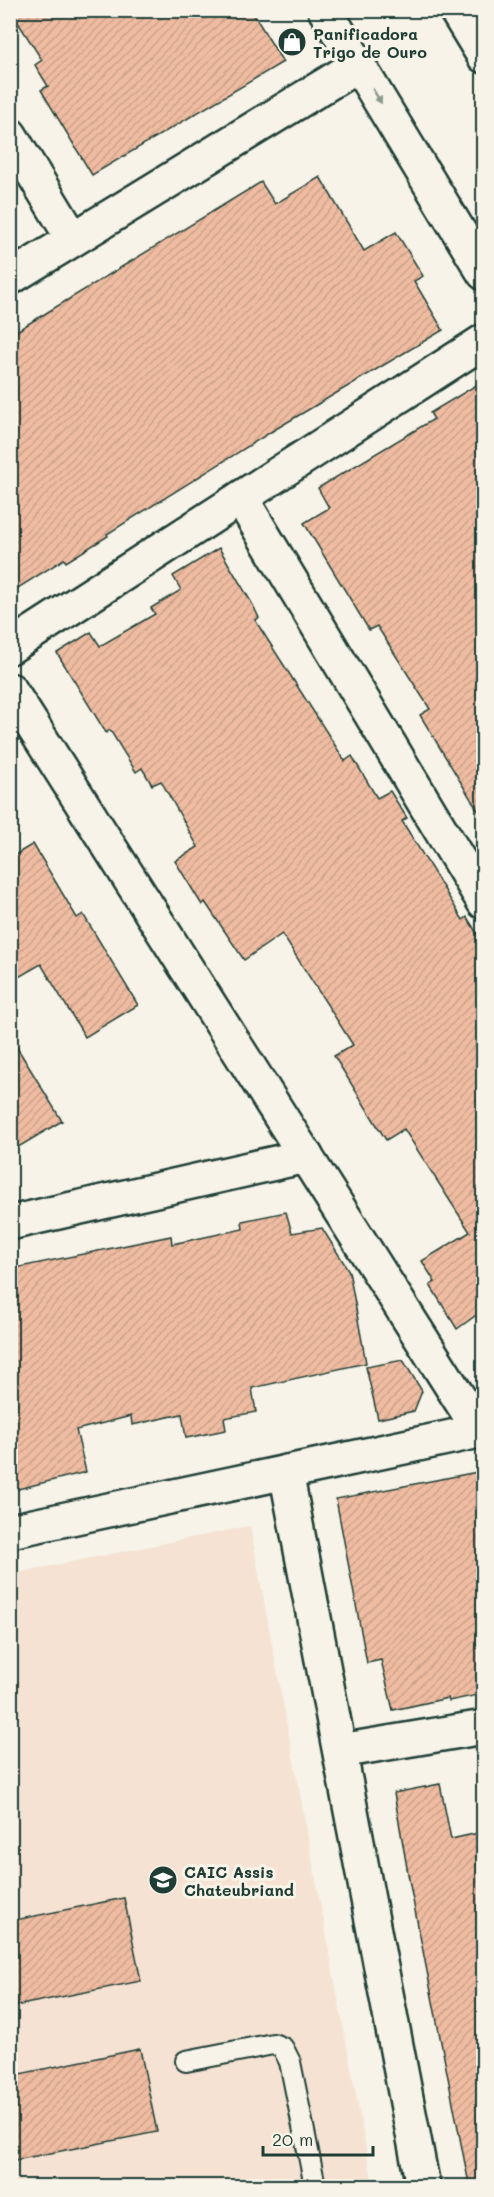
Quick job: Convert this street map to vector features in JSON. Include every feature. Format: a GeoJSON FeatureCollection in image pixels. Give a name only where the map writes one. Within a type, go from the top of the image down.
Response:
{"type":"FeatureCollection","features":[{"type":"Feature","properties":{"kind":"street"},"geometry":{"type":"LineString","coordinates":[[325,10],[483,273]]}},
{"type":"Feature","properties":{"kind":"street"},"geometry":{"type":"LineString","coordinates":[[456,10],[480,44]]}},
{"type":"Feature","properties":{"kind":"street"},"geometry":{"type":"LineString","coordinates":[[10,278],[358,64]]}},
{"type":"Feature","properties":{"kind":"street"},"geometry":{"type":"LineString","coordinates":[[10,135],[73,239]]}},
{"type":"Feature","properties":{"kind":"street"},"geometry":{"type":"LineString","coordinates":[[10,647],[483,341]]}},
{"type":"Feature","properties":{"kind":"street"},"geometry":{"type":"LineString","coordinates":[[242,498],[483,902]]}},
{"type":"Feature","properties":{"kind":"street"},"geometry":{"type":"LineString","coordinates":[[10,690],[482,1430],[10,1531]]}},
{"type":"Feature","properties":{"kind":"street"},"geometry":{"type":"LineString","coordinates":[[10,1223],[306,1156]]}},
{"type":"Feature","properties":{"kind":"street"},"geometry":{"type":"LineString","coordinates":[[286,1472],[423,2187]]}},
{"type":"Feature","properties":{"kind":"street"},"geometry":{"type":"LineString","coordinates":[[340,1751],[483,1727]]}},
{"type":"Feature","properties":{"kind":"lane"},"geometry":{"type":"LineString","coordinates":[[186,2061],[273,2044],[284,2048],[290,2062],[315,2187]]}},
{"type":"Feature","properties":{"kind":"shaded area","name":"CAIC Assis Chateubriand"},"geometry":{"type":"Polygon","coordinates":[[[250,1526],[373,2186],[11,2186],[11,1574],[250,1526]]]}},
{"type":"Feature","properties":{"kind":"building"},"geometry":{"type":"Polygon","coordinates":[[[10,10],[251,10],[283,62],[92,175],[41,90],[48,86],[35,65],[42,60],[10,10]]]}},
{"type":"Feature","properties":{"kind":"building"},"geometry":{"type":"Polygon","coordinates":[[[320,177],[364,251],[396,232],[423,276],[414,281],[443,330],[274,430],[66,562],[64,559],[10,593],[10,335],[261,182],[275,204],[320,177]]]}},
{"type":"Feature","properties":{"kind":"building"},"geometry":{"type":"Polygon","coordinates":[[[483,381],[483,819],[420,715],[430,709],[377,626],[369,630],[304,523],[329,508],[318,488],[434,419],[430,413],[483,381]]]}},
{"type":"Feature","properties":{"kind":"building"},"geometry":{"type":"Polygon","coordinates":[[[219,548],[253,605],[259,618],[255,620],[345,761],[352,756],[377,798],[390,791],[407,818],[402,821],[463,920],[467,917],[483,943],[483,1310],[457,1329],[430,1285],[435,1282],[422,1261],[470,1232],[404,1129],[386,1140],[334,1056],[353,1045],[282,934],[244,960],[205,902],[202,905],[175,861],[198,847],[161,781],[152,785],[142,768],[136,772],[110,730],[106,733],[57,653],[91,632],[100,646],[155,614],[151,608],[181,590],[173,576],[219,548]]]}},
{"type":"Feature","properties":{"kind":"building"},"geometry":{"type":"Polygon","coordinates":[[[33,844],[77,918],[83,914],[138,1005],[85,1037],[41,964],[10,982],[10,858],[33,844]]]}},
{"type":"Feature","properties":{"kind":"building"},"geometry":{"type":"Polygon","coordinates":[[[10,1036],[62,1121],[10,1152],[10,1036]]]}},
{"type":"Feature","properties":{"kind":"building"},"geometry":{"type":"Polygon","coordinates":[[[286,1212],[292,1233],[322,1228],[349,1271],[366,1363],[252,1388],[256,1412],[224,1418],[226,1430],[186,1438],[182,1414],[132,1425],[131,1416],[76,1430],[86,1472],[10,1491],[10,1269],[171,1236],[172,1244],[243,1229],[242,1221],[286,1212]]]}},
{"type":"Feature","properties":{"kind":"building"},"geometry":{"type":"Polygon","coordinates":[[[403,1360],[422,1391],[414,1411],[378,1419],[366,1367],[403,1360]]]}},
{"type":"Feature","properties":{"kind":"building"},"geometry":{"type":"Polygon","coordinates":[[[483,1471],[483,1694],[449,1701],[448,1698],[393,1710],[381,1660],[367,1663],[336,1499],[483,1471]]]}},
{"type":"Feature","properties":{"kind":"building"},"geometry":{"type":"Polygon","coordinates":[[[440,1784],[451,1839],[483,1832],[483,2183],[469,2184],[394,1793],[440,1784]]]}},
{"type":"Feature","properties":{"kind":"building"},"geometry":{"type":"Polygon","coordinates":[[[124,1898],[141,1981],[10,2007],[10,1921],[124,1898]]]}},
{"type":"Feature","properties":{"kind":"building"},"geometry":{"type":"Polygon","coordinates":[[[140,2049],[157,2132],[10,2161],[10,2076],[140,2049]]]}},
{"type":"Feature","properties":{"kind":"place","name":"Panificadora Trigo de Ouro"},"geometry":{"type":"Point","coordinates":[292,42]}},
{"type":"Feature","properties":{"kind":"place","name":"CAIC Assis Chateubriand"},"geometry":{"type":"Point","coordinates":[163,1880]}}]}
